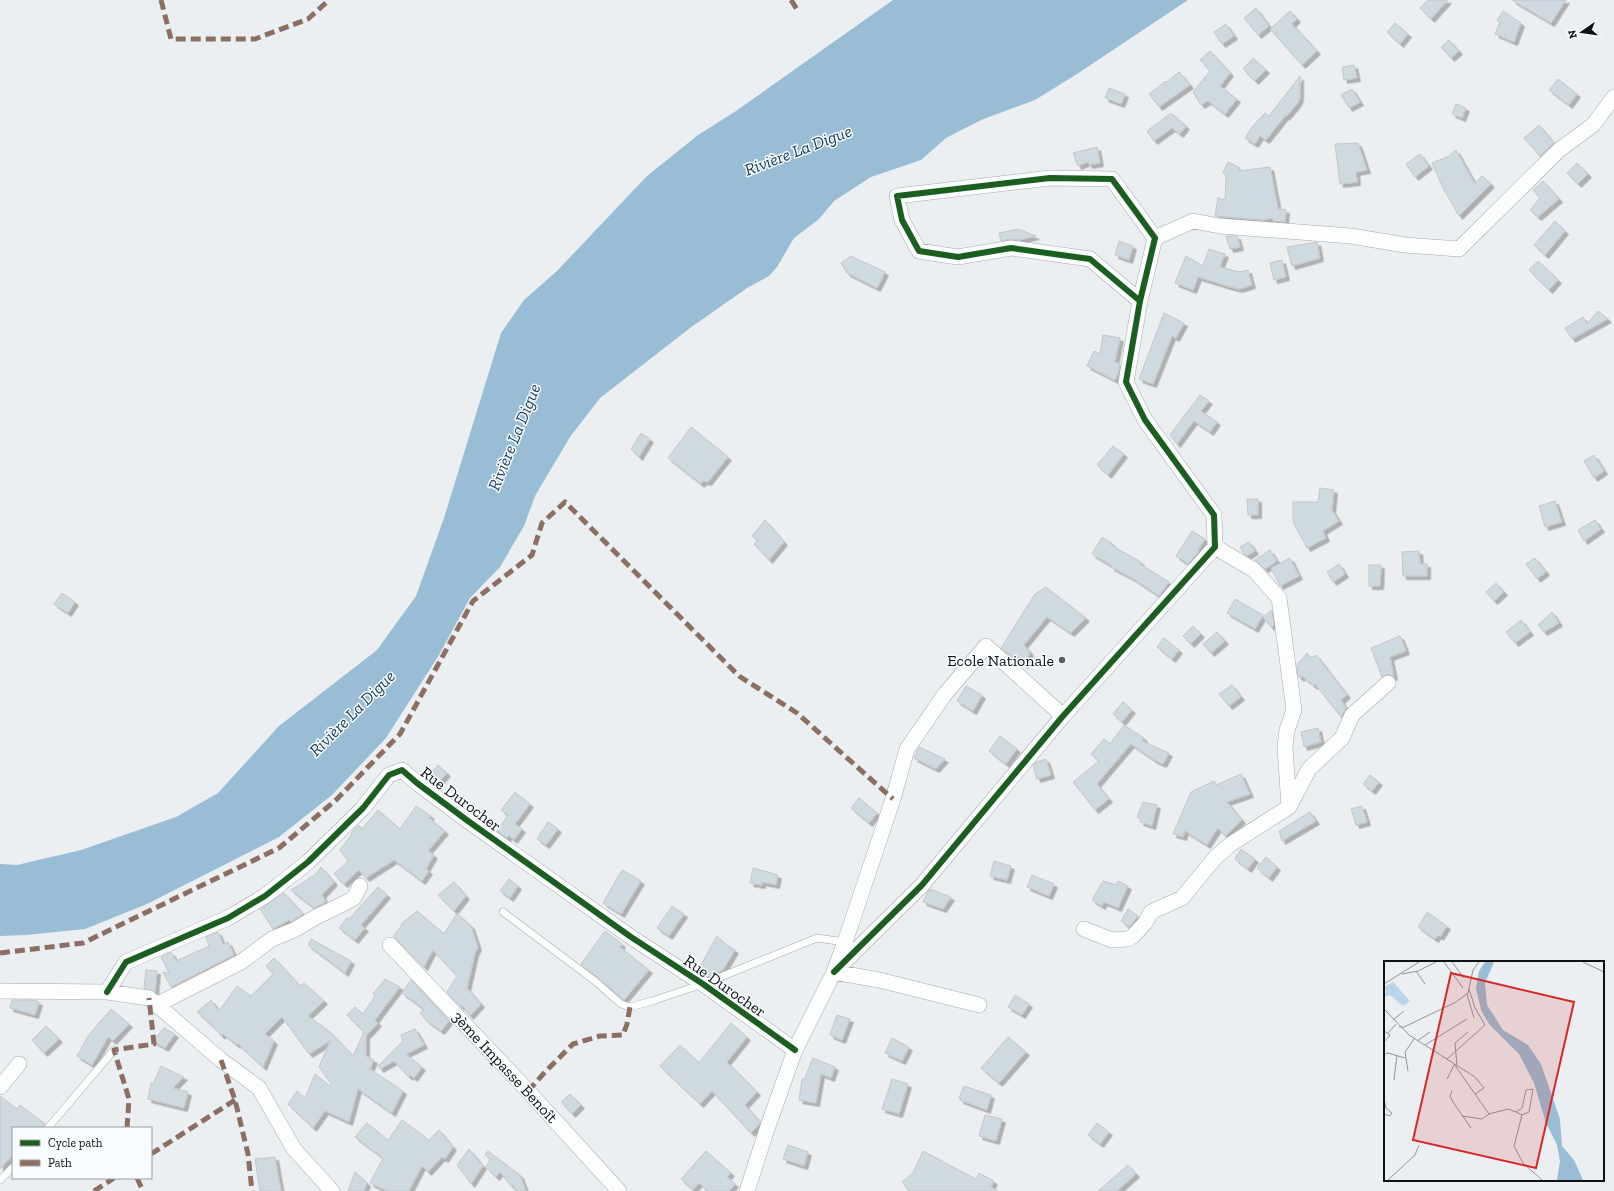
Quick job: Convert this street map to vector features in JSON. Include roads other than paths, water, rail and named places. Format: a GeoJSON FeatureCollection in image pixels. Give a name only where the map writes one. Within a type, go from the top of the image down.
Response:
{"type":"FeatureCollection","features":[{"type":"Feature","properties":{"kind":"street"},"geometry":{"type":"LineString","coordinates":[[1155,238],[1193,221],[1220,226],[1351,236],[1405,245],[1459,249],[1559,150],[1593,125],[1614,97]]}},
{"type":"Feature","properties":{"kind":"street"},"geometry":{"type":"LineString","coordinates":[[834,972],[922,884],[1063,716],[1215,547],[1214,515],[1145,420],[1126,382],[1140,301],[1155,238],[1112,179],[1050,178],[897,196],[902,220],[919,251],[958,257],[1011,248],[1090,259],[1140,301]]}},
{"type":"Feature","properties":{"kind":"street"},"geometry":{"type":"LineString","coordinates":[[1215,547],[1254,570],[1279,598],[1294,710],[1287,730],[1285,747],[1289,807]]}},
{"type":"Feature","properties":{"kind":"street"},"geometry":{"type":"LineString","coordinates":[[747,1191],[795,1050],[834,972],[845,942],[893,799],[907,749],[945,694],[986,646],[1063,716]]}},
{"type":"Feature","properties":{"kind":"street"},"geometry":{"type":"LineString","coordinates":[[1084,929],[1112,940],[1128,939],[1133,936],[1151,912],[1182,898],[1215,858],[1231,844],[1289,807],[1309,769],[1342,738],[1352,715],[1388,683]]}},
{"type":"Feature","properties":{"kind":"street","name":"Rue Durocher"},"geometry":{"type":"LineString","coordinates":[[107,992],[126,962],[228,918],[265,896],[308,862],[363,808],[390,775],[402,770],[468,821],[624,933],[702,984],[795,1050]]}},
{"type":"Feature","properties":{"kind":"street"},"geometry":{"type":"LineString","coordinates":[[156,1005],[241,962],[272,939],[294,930],[354,898],[360,886]]}},
{"type":"Feature","properties":{"kind":"street","name":"3ème Impasse Benoît"},"geometry":{"type":"LineString","coordinates":[[390,945],[528,1091],[619,1191]]}},
{"type":"Feature","properties":{"kind":"street"},"geometry":{"type":"LineString","coordinates":[[834,972],[879,980],[979,1005]]}},
{"type":"Feature","properties":{"kind":"street"},"geometry":{"type":"LineString","coordinates":[[0,991],[107,992],[150,998],[156,1005],[221,1060],[259,1088],[294,1149],[332,1191]]}},
{"type":"Feature","properties":{"kind":"street"},"geometry":{"type":"LineString","coordinates":[[0,1087],[20,1064]]}},
{"type":"Feature","properties":{"kind":"lane"},"geometry":{"type":"LineString","coordinates":[[503,912],[595,981],[621,1004],[630,1007],[702,984],[817,938],[845,942]]}},
{"type":"Feature","properties":{"kind":"lane"},"geometry":{"type":"LineString","coordinates":[[49,1127],[114,1050]]}},
{"type":"Feature","properties":{"kind":"lane"},"geometry":{"type":"LineString","coordinates":[[0,1180],[12,1168]]}},
{"type":"Feature","properties":{"kind":"water","name":"Rivière La Digue"},"geometry":{"type":"Polygon","coordinates":[[[893,0],[1188,0],[1077,74],[1035,100],[981,120],[946,138],[921,160],[871,177],[834,201],[819,219],[794,238],[777,267],[769,276],[747,288],[690,328],[600,398],[570,437],[535,496],[524,526],[500,567],[470,598],[439,655],[386,738],[332,795],[279,837],[147,904],[85,929],[0,936],[0,864],[17,865],[81,850],[176,817],[218,793],[279,726],[377,650],[416,596],[444,518],[501,333],[524,300],[557,271],[647,176],[698,135],[736,111],[893,0]]]}},
{"type":"Feature","properties":{"kind":"place","name":"Ecole Nationale"},"geometry":{"type":"Point","coordinates":[1062,660]}}]}
